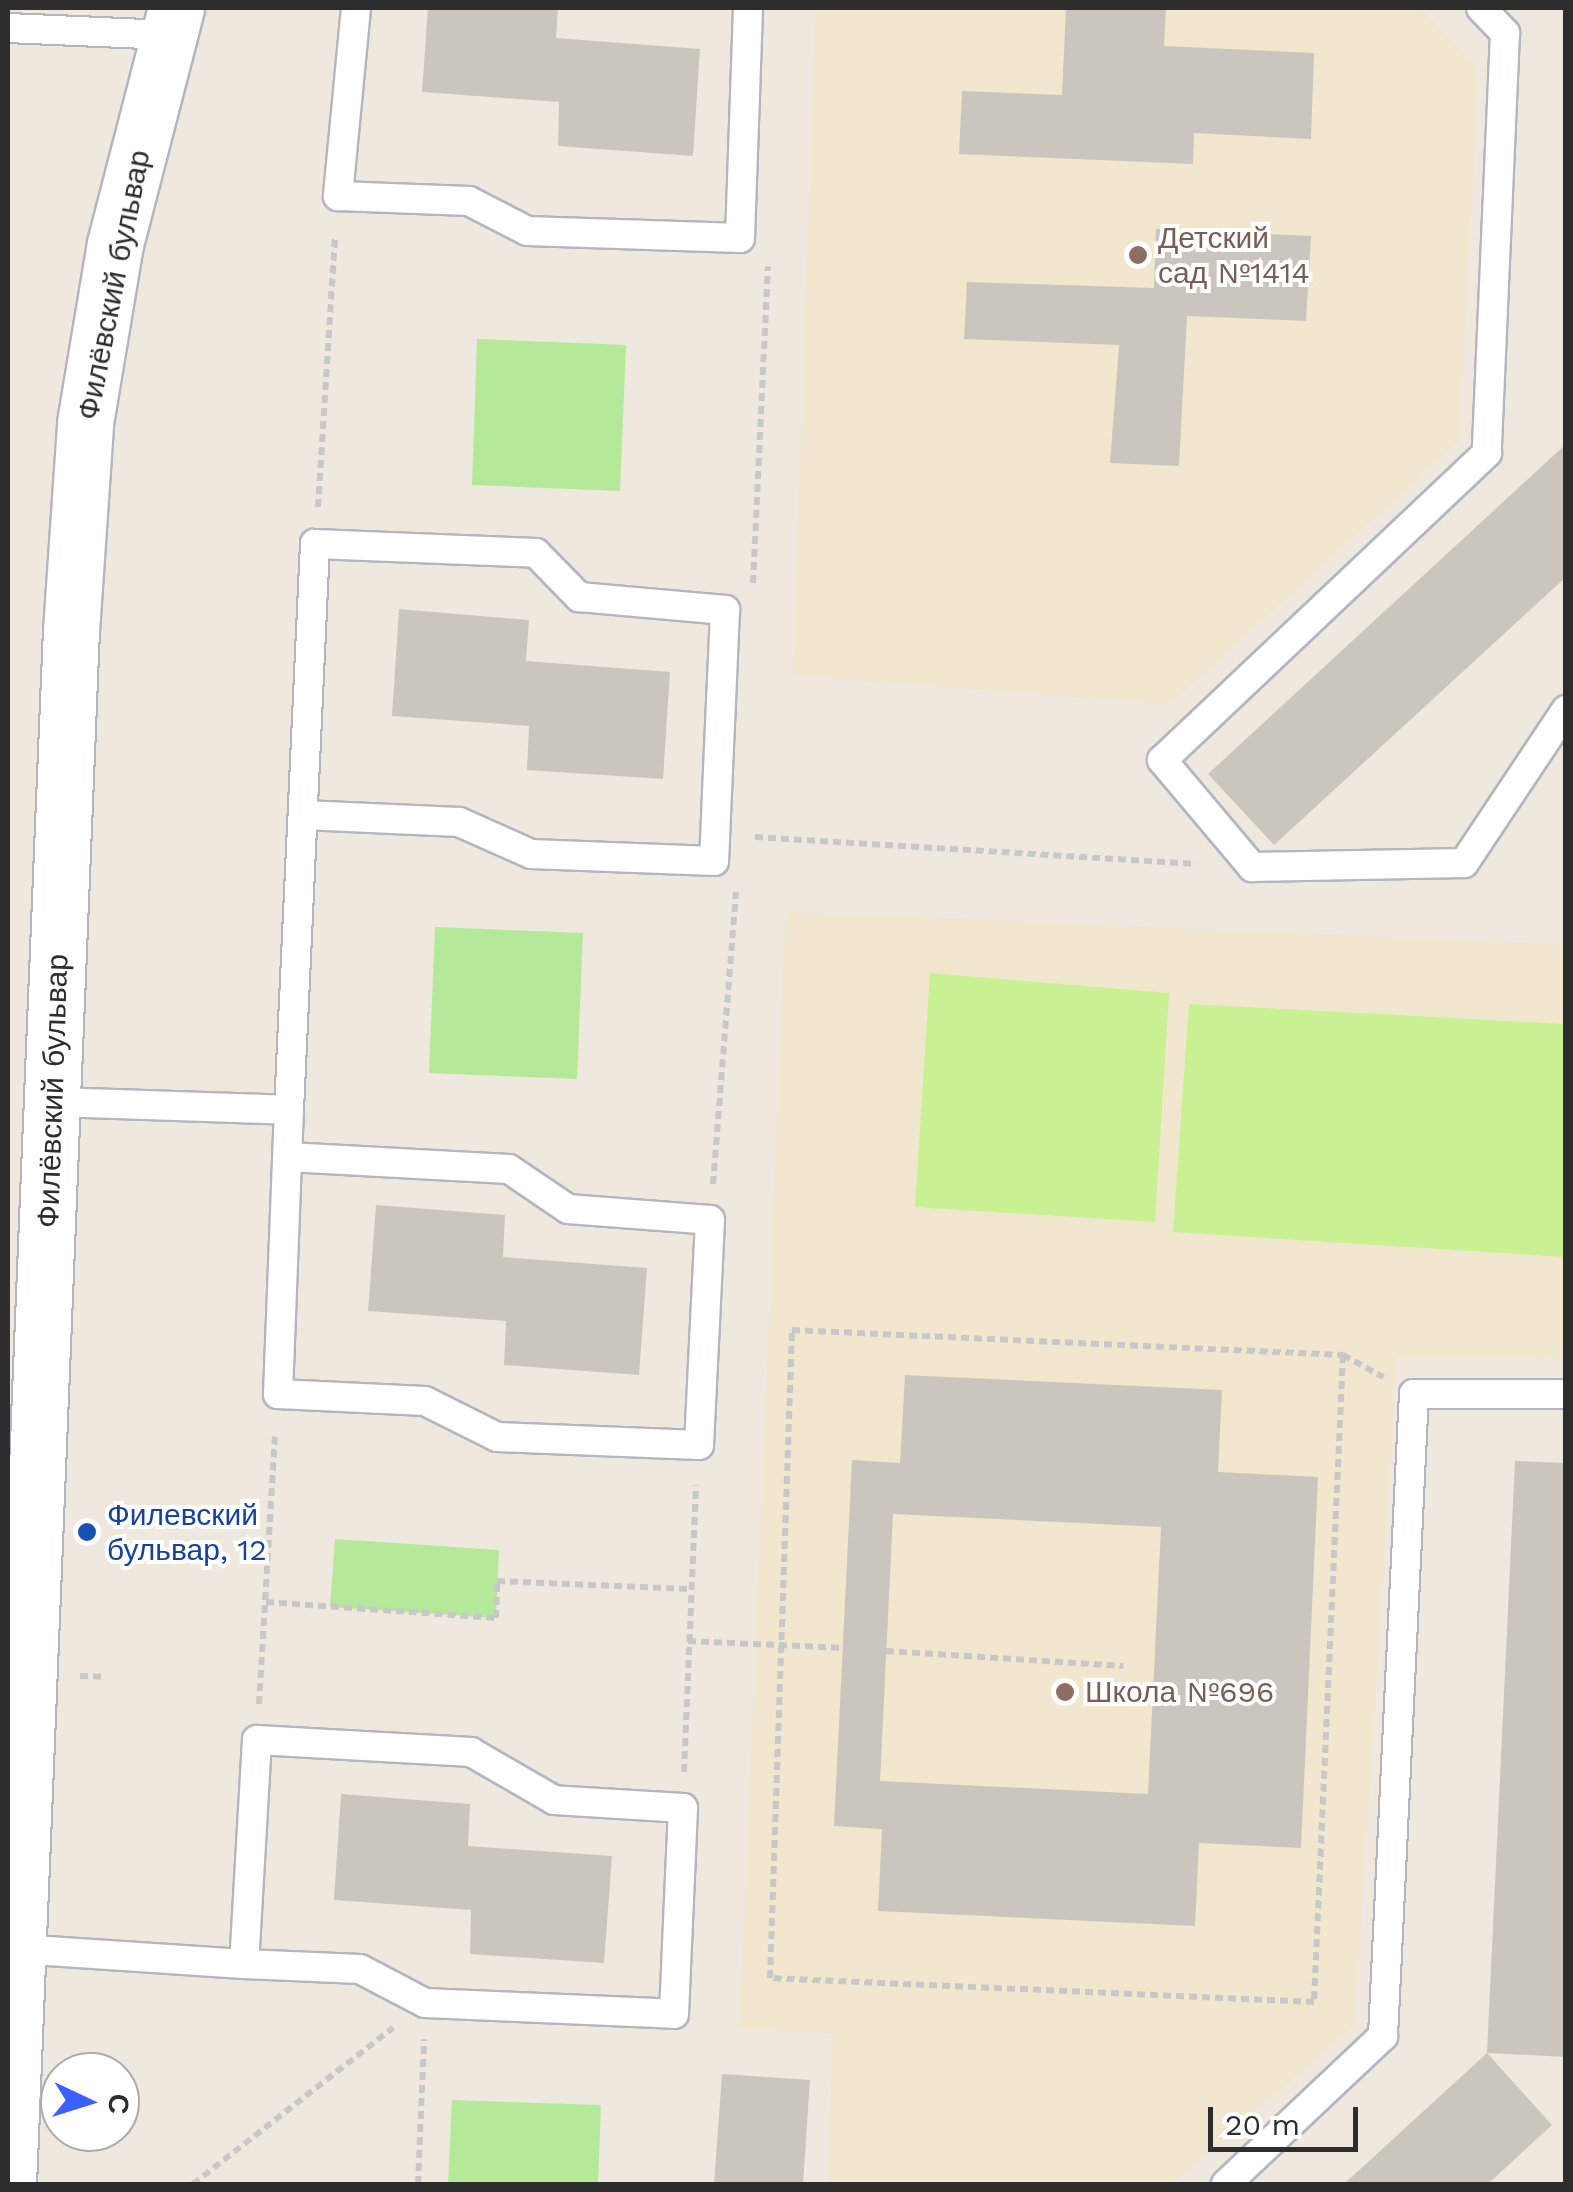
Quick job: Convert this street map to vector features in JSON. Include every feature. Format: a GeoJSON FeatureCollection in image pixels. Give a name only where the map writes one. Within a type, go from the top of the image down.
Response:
{"type":"FeatureCollection","features":[{"type":"Feature","properties":{"kind":"street","name":"Филёвский бульвар"},"geometry":{"type":"LineString","coordinates":[[8,2184],[18,1949],[22,1476],[54,1102],[70,632],[85,422],[115,244],[173,21]]}},
{"type":"Feature","properties":{"kind":"lane"},"geometry":{"type":"LineString","coordinates":[[356,8],[338,196],[469,201],[528,232],[740,238],[748,8]]}},
{"type":"Feature","properties":{"kind":"lane"},"geometry":{"type":"LineString","coordinates":[[1481,8],[1505,32],[1488,453],[1162,760],[1252,868],[1464,864],[1566,710]]}},
{"type":"Feature","properties":{"kind":"lane"},"geometry":{"type":"LineString","coordinates":[[8,28],[173,21]]}},
{"type":"Feature","properties":{"kind":"lane"},"geometry":{"type":"LineString","coordinates":[[288,1157],[510,1169],[568,1209],[710,1220],[699,1446],[496,1437],[425,1401],[278,1394],[289,1110],[315,544],[536,553],[579,597],[726,610],[714,861],[532,854],[460,822],[303,815]]}},
{"type":"Feature","properties":{"kind":"lane"},"geometry":{"type":"LineString","coordinates":[[54,1102],[289,1110]]}},
{"type":"Feature","properties":{"kind":"lane"},"geometry":{"type":"LineString","coordinates":[[1226,2184],[1382,2036],[1414,1394],[1566,1394]]}},
{"type":"Feature","properties":{"kind":"lane"},"geometry":{"type":"LineString","coordinates":[[18,1949],[244,1964],[360,1968],[425,2003],[674,2014],[684,1808],[554,1800],[471,1752],[257,1740],[244,1964]]}},
{"type":"Feature","properties":{"kind":"path"},"geometry":{"type":"LineString","coordinates":[[315,544],[338,196]]}},
{"type":"Feature","properties":{"kind":"path"},"geometry":{"type":"LineString","coordinates":[[752,599],[768,264]]}},
{"type":"Feature","properties":{"kind":"path"},"geometry":{"type":"LineString","coordinates":[[740,836],[1252,868]]}},
{"type":"Feature","properties":{"kind":"path"},"geometry":{"type":"LineString","coordinates":[[710,1220],[738,874]]}},
{"type":"Feature","properties":{"kind":"path"},"geometry":{"type":"LineString","coordinates":[[1344,1354],[1314,2002],[770,1978],[792,1330],[1344,1354],[1414,1394]]}},
{"type":"Feature","properties":{"kind":"path"},"geometry":{"type":"LineString","coordinates":[[257,1740],[278,1394]]}},
{"type":"Feature","properties":{"kind":"path"},"geometry":{"type":"LineString","coordinates":[[684,1808],[690,1589],[699,1446]]}},
{"type":"Feature","properties":{"kind":"path"},"geometry":{"type":"LineString","coordinates":[[266,1602],[496,1618],[497,1581],[690,1589]]}},
{"type":"Feature","properties":{"kind":"path"},"geometry":{"type":"LineString","coordinates":[[688,1641],[843,1648]]}},
{"type":"Feature","properties":{"kind":"path"},"geometry":{"type":"LineString","coordinates":[[886,1651],[1124,1666]]}},
{"type":"Feature","properties":{"kind":"path"},"geometry":{"type":"LineString","coordinates":[[193,2184],[425,2003]]}},
{"type":"Feature","properties":{"kind":"path"},"geometry":{"type":"LineString","coordinates":[[418,2184],[425,2003]]}},
{"type":"Feature","properties":{"kind":"shaded area","name":"Детский сад №1414"},"geometry":{"type":"Polygon","coordinates":[[[816,8],[1420,8],[1478,68],[1459,441],[1170,704],[793,675],[816,8]]]}},
{"type":"Feature","properties":{"kind":"shaded area","name":"Школа №696"},"geometry":{"type":"Polygon","coordinates":[[[786,912],[1565,945],[1565,1358],[1397,1357],[1354,2026],[1172,2184],[828,2184],[833,2033],[740,2028],[786,912]]]}},
{"type":"Feature","properties":{"kind":"green space"},"geometry":{"type":"Polygon","coordinates":[[[477,339],[626,345],[620,491],[472,485],[477,339]]]}},
{"type":"Feature","properties":{"kind":"green space"},"geometry":{"type":"Polygon","coordinates":[[[435,927],[583,933],[577,1079],[429,1073],[435,927]]]}},
{"type":"Feature","properties":{"kind":"green space"},"geometry":{"type":"Polygon","coordinates":[[[930,973],[1169,993],[1155,1222],[915,1207],[930,973]]]}},
{"type":"Feature","properties":{"kind":"green space"},"geometry":{"type":"Polygon","coordinates":[[[1189,1004],[1565,1024],[1565,1257],[1173,1232],[1189,1004]]]}},
{"type":"Feature","properties":{"kind":"green space"},"geometry":{"type":"Polygon","coordinates":[[[335,1539],[499,1550],[496,1618],[330,1607],[335,1539]]]}},
{"type":"Feature","properties":{"kind":"green space"},"geometry":{"type":"Polygon","coordinates":[[[452,2100],[601,2105],[598,2184],[448,2184],[452,2100]]]}},
{"type":"Feature","properties":{"kind":"building"},"geometry":{"type":"Polygon","coordinates":[[[428,8],[558,8],[556,38],[700,49],[693,156],[558,146],[559,102],[422,92],[428,8]]]}},
{"type":"Feature","properties":{"kind":"building"},"geometry":{"type":"Polygon","coordinates":[[[1066,8],[1166,8],[1164,46],[1314,53],[1311,139],[1194,133],[1193,164],[959,154],[962,91],[1062,95],[1066,8]]]}},
{"type":"Feature","properties":{"kind":"building"},"geometry":{"type":"Polygon","coordinates":[[[1156,229],[1311,236],[1306,321],[1187,316],[1179,466],[1110,463],[1119,345],[964,339],[967,282],[1154,288],[1156,229]]]}},
{"type":"Feature","properties":{"kind":"building"},"geometry":{"type":"Polygon","coordinates":[[[1566,444],[1566,577],[1274,845],[1208,774],[1566,444]]]}},
{"type":"Feature","properties":{"kind":"building"},"geometry":{"type":"Polygon","coordinates":[[[399,609],[529,620],[526,661],[670,672],[663,779],[527,770],[529,726],[392,716],[399,609]]]}},
{"type":"Feature","properties":{"kind":"building"},"geometry":{"type":"Polygon","coordinates":[[[376,1205],[505,1215],[503,1257],[647,1268],[639,1375],[504,1365],[506,1321],[368,1311],[376,1205]]]}},
{"type":"Feature","properties":{"kind":"building"},"geometry":{"type":"Polygon","coordinates":[[[905,1375],[1222,1390],[1218,1472],[1318,1477],[1301,1848],[1199,1843],[1195,1926],[878,1911],[882,1829],[834,1826],[852,1460],[900,1463],[905,1375]],[[893,1514],[880,1781],[1148,1794],[1161,1527],[893,1514]]]}},
{"type":"Feature","properties":{"kind":"building"},"geometry":{"type":"Polygon","coordinates":[[[1515,1461],[1566,1463],[1566,2057],[1487,2053],[1515,1461]]]}},
{"type":"Feature","properties":{"kind":"building"},"geometry":{"type":"Polygon","coordinates":[[[341,1794],[470,1804],[468,1846],[612,1856],[604,1963],[470,1954],[471,1910],[334,1900],[341,1794]]]}},
{"type":"Feature","properties":{"kind":"building"},"geometry":{"type":"Polygon","coordinates":[[[1487,2053],[1552,2125],[1488,2184],[1344,2184],[1487,2053]]]}},
{"type":"Feature","properties":{"kind":"building"},"geometry":{"type":"Polygon","coordinates":[[[722,2074],[810,2080],[803,2184],[714,2184],[722,2074]]]}},
{"type":"Feature","properties":{"kind":"place","name":"Детский сад №1414"},"geometry":{"type":"Point","coordinates":[1138,255]}},
{"type":"Feature","properties":{"kind":"place","name":"Филевский бульвар, 12"},"geometry":{"type":"Point","coordinates":[87,1532]}},
{"type":"Feature","properties":{"kind":"place","name":"Школа №696"},"geometry":{"type":"Point","coordinates":[1065,1692]}}]}
